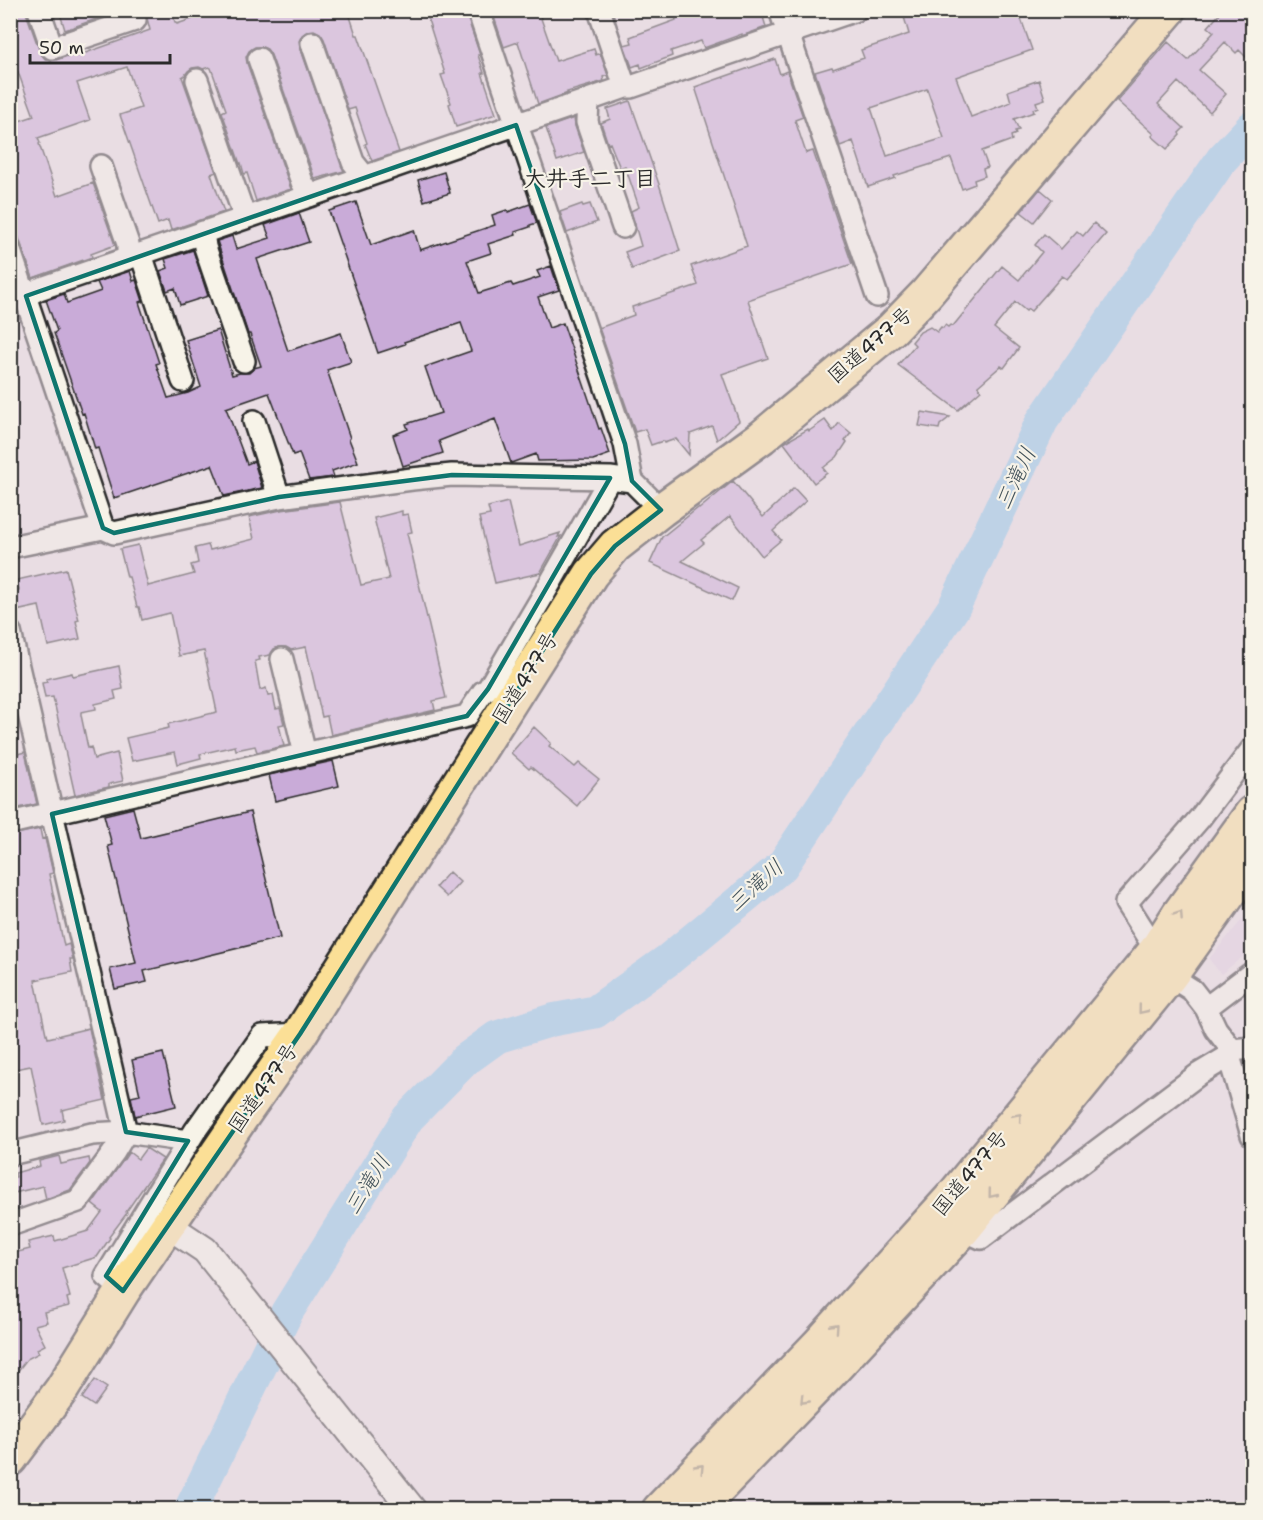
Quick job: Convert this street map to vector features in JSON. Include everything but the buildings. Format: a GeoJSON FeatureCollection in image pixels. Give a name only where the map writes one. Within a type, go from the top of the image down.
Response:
{"type":"FeatureCollection","features":[{"type":"Feature","properties":{"kind":"highway","name":"国道477号"},"geometry":{"type":"LineString","coordinates":[[10,1459],[62,1389],[123,1291],[300,1034],[591,574],[615,546],[762,437],[892,329],[926,294],[1168,11]]}},
{"type":"Feature","properties":{"kind":"highway","name":"国道477号"},"geometry":{"type":"LineString","coordinates":[[697,1509],[828,1375],[963,1230],[1163,963],[1179,914],[1252,813]]}},
{"type":"Feature","properties":{"kind":"highway","name":"国道477号"},"geometry":{"type":"LineString","coordinates":[[659,1509],[818,1345],[1252,862]]}},
{"type":"Feature","properties":{"kind":"street"},"geometry":{"type":"LineString","coordinates":[[39,10],[52,48],[135,20],[132,10]]}},
{"type":"Feature","properties":{"kind":"street"},"geometry":{"type":"LineString","coordinates":[[477,10],[625,444],[632,482]]}},
{"type":"Feature","properties":{"kind":"street"},"geometry":{"type":"LineString","coordinates":[[599,10],[625,87]]}},
{"type":"Feature","properties":{"kind":"street"},"geometry":{"type":"LineString","coordinates":[[780,10],[877,296]]}},
{"type":"Feature","properties":{"kind":"street"},"geometry":{"type":"LineString","coordinates":[[26,296],[39,289],[203,232],[856,10]]}},
{"type":"Feature","properties":{"kind":"street"},"geometry":{"type":"LineString","coordinates":[[312,43],[354,162],[365,177]]}},
{"type":"Feature","properties":{"kind":"street"},"geometry":{"type":"LineString","coordinates":[[259,59],[302,182],[310,196]]}},
{"type":"Feature","properties":{"kind":"street"},"geometry":{"type":"LineString","coordinates":[[197,80],[245,218]]}},
{"type":"Feature","properties":{"kind":"street"},"geometry":{"type":"LineString","coordinates":[[588,100],[587,122],[623,227]]}},
{"type":"Feature","properties":{"kind":"street"},"geometry":{"type":"LineString","coordinates":[[101,166],[128,244],[183,381]]}},
{"type":"Feature","properties":{"kind":"street"},"geometry":{"type":"LineString","coordinates":[[203,232],[205,247],[244,361]]}},
{"type":"Feature","properties":{"kind":"street"},"geometry":{"type":"LineString","coordinates":[[10,250],[103,528]]}},
{"type":"Feature","properties":{"kind":"street"},"geometry":{"type":"LineString","coordinates":[[254,421],[279,497]]}},
{"type":"Feature","properties":{"kind":"street"},"geometry":{"type":"LineString","coordinates":[[10,547],[103,528],[114,533],[279,497],[452,475],[610,478],[632,482],[661,510]]}},
{"type":"Feature","properties":{"kind":"street"},"geometry":{"type":"LineString","coordinates":[[10,823],[467,716],[483,692],[488,689],[610,478]]}},
{"type":"Feature","properties":{"kind":"street"},"geometry":{"type":"LineString","coordinates":[[10,632],[126,1132],[78,1201],[10,1225]]}},
{"type":"Feature","properties":{"kind":"street"},"geometry":{"type":"LineString","coordinates":[[282,659],[305,754]]}},
{"type":"Feature","properties":{"kind":"street"},"geometry":{"type":"LineString","coordinates":[[1252,749],[1200,818],[1125,903],[1163,963],[1192,990],[1206,1008],[1216,1029],[1238,1051],[1252,1135]]}},
{"type":"Feature","properties":{"kind":"street"},"geometry":{"type":"LineString","coordinates":[[1206,1008],[1252,973]]}},
{"type":"Feature","properties":{"kind":"street"},"geometry":{"type":"LineString","coordinates":[[123,1291],[106,1276],[188,1141],[262,1036],[300,1034]]}},
{"type":"Feature","properties":{"kind":"street"},"geometry":{"type":"LineString","coordinates":[[963,1230],[981,1238],[1198,1074],[1238,1051]]}},
{"type":"Feature","properties":{"kind":"street"},"geometry":{"type":"LineString","coordinates":[[10,1154],[92,1134],[126,1132],[188,1141]]}},
{"type":"Feature","properties":{"kind":"street"},"geometry":{"type":"LineString","coordinates":[[169,1226],[205,1250],[413,1509]]}},
{"type":"Feature","properties":{"kind":"highlighted area"},"geometry":{"type":"Polygon","coordinates":[[[516,125],[625,444],[632,481],[661,510],[615,546],[591,574],[300,1034],[123,1291],[106,1276],[188,1141],[126,1132],[52,814],[467,716],[488,689],[610,478],[452,475],[279,497],[114,533],[103,528],[26,296],[516,125]]]}},
{"type":"Feature","properties":{"kind":"shaded area"},"geometry":{"type":"Polygon","coordinates":[[[1252,908],[1252,949],[1221,974],[1209,959],[1252,908]]]}},
{"type":"Feature","properties":{"kind":"waterway","name":"三滝川"},"geometry":{"type":"LineString","coordinates":[[190,1510],[287,1312],[408,1118],[465,1060],[497,1037],[552,1020],[595,1012],[668,960],[782,866],[954,607],[1042,421],[1222,159],[1252,127]]}},
{"type":"Feature","properties":{"kind":"district","name":"大井手二丁目"},"geometry":{"type":"Point","coordinates":[590,178]}}]}
